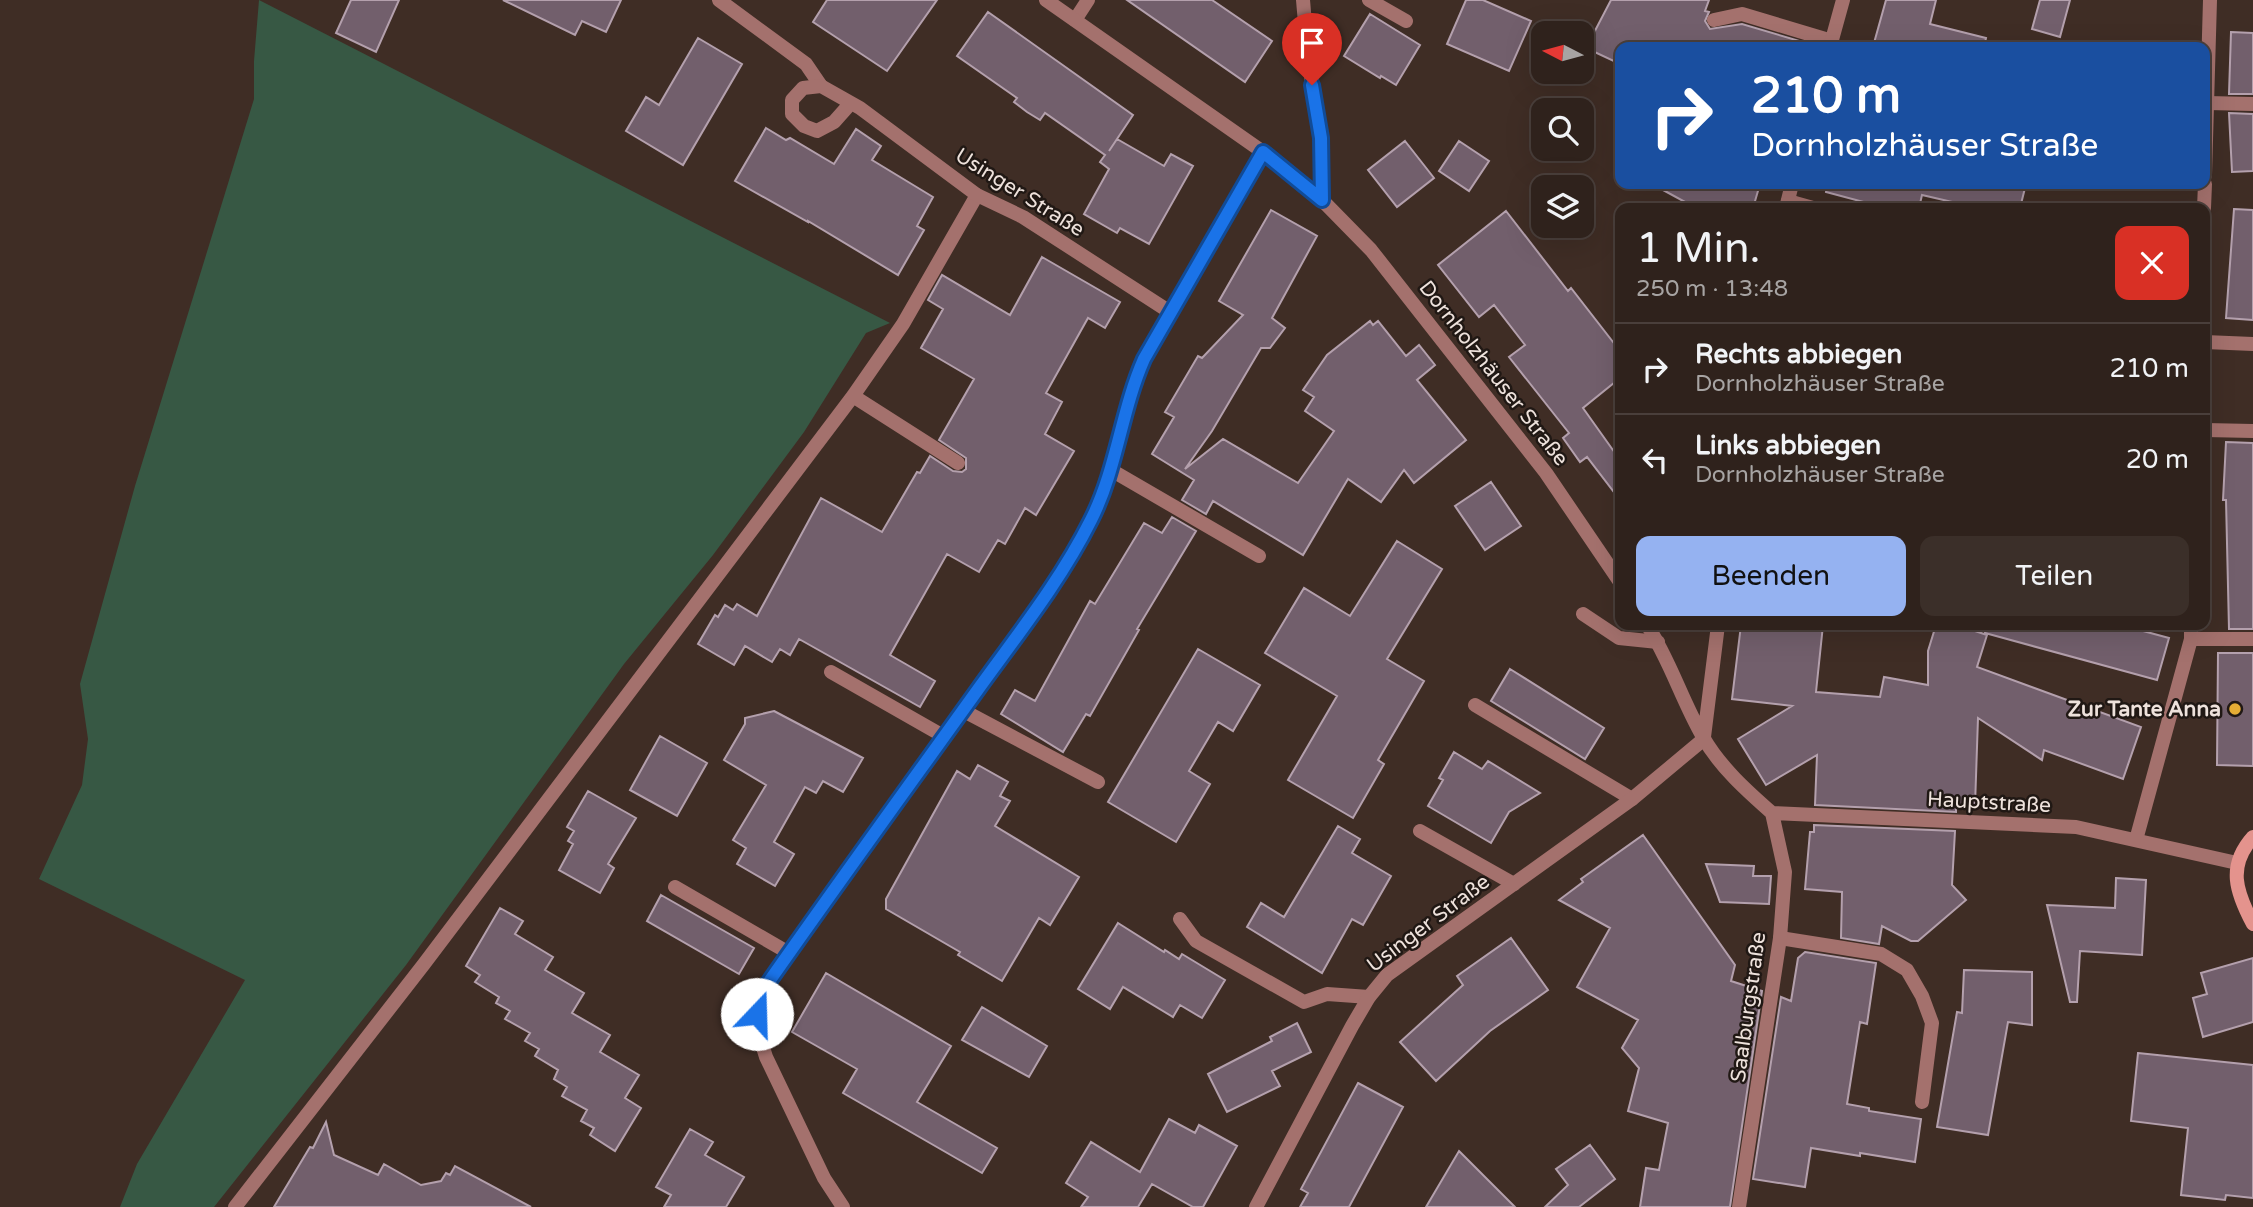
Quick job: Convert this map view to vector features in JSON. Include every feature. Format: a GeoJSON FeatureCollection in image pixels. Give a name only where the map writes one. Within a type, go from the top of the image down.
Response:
{"type":"FeatureCollection","features":[{"type":"Feature","properties":{"kind":"street","name":"Usinger Straße"},"geometry":{"type":"LineString","coordinates":[[719,0],[806,64],[821,86],[860,108],[977,195],[1023,218],[1170,312]]}},
{"type":"Feature","properties":{"kind":"street","name":"Dornholzhäuser Straße"},"geometry":{"type":"LineString","coordinates":[[1046,0],[1263,152],[1322,200],[1371,250],[1529,451],[1615,575]]}},
{"type":"Feature","properties":{"kind":"street"},"geometry":{"type":"LineString","coordinates":[[1075,20],[1088,0]]}},
{"type":"Feature","properties":{"kind":"street"},"geometry":{"type":"LineString","coordinates":[[1303,0],[1308,58],[1321,138],[1322,200]]}},
{"type":"Feature","properties":{"kind":"street"},"geometry":{"type":"LineString","coordinates":[[1369,0],[1406,21]]}},
{"type":"Feature","properties":{"kind":"street"},"geometry":{"type":"LineString","coordinates":[[1832,42],[1843,0]]}},
{"type":"Feature","properties":{"kind":"street"},"geometry":{"type":"LineString","coordinates":[[2209,42],[2210,0]]}},
{"type":"Feature","properties":{"kind":"street"},"geometry":{"type":"LineString","coordinates":[[1714,20],[1742,14],[1825,42]]}},
{"type":"Feature","properties":{"kind":"street"},"geometry":{"type":"LineString","coordinates":[[821,86],[803,88],[792,100],[792,114],[804,126],[817,131],[827,127],[849,104]]}},
{"type":"Feature","properties":{"kind":"street"},"geometry":{"type":"LineString","coordinates":[[2210,103],[2253,104]]}},
{"type":"Feature","properties":{"kind":"street"},"geometry":{"type":"LineString","coordinates":[[843,1207],[824,1178],[766,1057],[757,1028],[759,1001],[789,953],[964,711],[1069,560],[1092,518],[1111,470],[1130,390],[1144,359],[1263,152]]}},
{"type":"Feature","properties":{"kind":"street"},"geometry":{"type":"LineString","coordinates":[[235,1207],[424,964],[853,396],[903,324],[977,195]]}},
{"type":"Feature","properties":{"kind":"street"},"geometry":{"type":"LineString","coordinates":[[2210,342],[2253,344]]}},
{"type":"Feature","properties":{"kind":"street"},"geometry":{"type":"LineString","coordinates":[[853,396],[958,463]]}},
{"type":"Feature","properties":{"kind":"street"},"geometry":{"type":"LineString","coordinates":[[2210,430],[2253,431]]}},
{"type":"Feature","properties":{"kind":"street"},"geometry":{"type":"LineString","coordinates":[[1111,470],[1259,556]]}},
{"type":"Feature","properties":{"kind":"street"},"geometry":{"type":"LineString","coordinates":[[1583,614],[1619,638],[1658,642]]}},
{"type":"Feature","properties":{"kind":"street"},"geometry":{"type":"LineString","coordinates":[[1650,630],[1704,739],[1741,787],[1772,813]]}},
{"type":"Feature","properties":{"kind":"street"},"geometry":{"type":"LineString","coordinates":[[1704,739],[1717,630]]}},
{"type":"Feature","properties":{"kind":"street"},"geometry":{"type":"LineString","coordinates":[[2136,840],[2191,632],[2253,639]]}},
{"type":"Feature","properties":{"kind":"street"},"geometry":{"type":"LineString","coordinates":[[831,672],[945,737]]}},
{"type":"Feature","properties":{"kind":"street"},"geometry":{"type":"LineString","coordinates":[[1475,705],[1632,799]]}},
{"type":"Feature","properties":{"kind":"street"},"geometry":{"type":"LineString","coordinates":[[964,711],[1098,782]]}},
{"type":"Feature","properties":{"kind":"street","name":"Usinger Straße"},"geometry":{"type":"LineString","coordinates":[[1256,1207],[1369,997],[1387,975],[1632,799],[1704,739]]}},
{"type":"Feature","properties":{"kind":"street","name":"Hauptstraße"},"geometry":{"type":"LineString","coordinates":[[1772,813],[2076,827],[2237,863]]}},
{"type":"Feature","properties":{"kind":"street","name":"Saalburgstraße"},"geometry":{"type":"LineString","coordinates":[[1739,1207],[1780,938],[1786,872],[1772,813]]}},
{"type":"Feature","properties":{"kind":"street"},"geometry":{"type":"LineString","coordinates":[[1420,831],[1514,884]]}},
{"type":"Feature","properties":{"kind":"street"},"geometry":{"type":"LineString","coordinates":[[2253,837],[2244,847],[2237,863],[2236,884],[2243,906],[2253,924]]}},
{"type":"Feature","properties":{"kind":"street"},"geometry":{"type":"LineString","coordinates":[[675,887],[789,953]]}},
{"type":"Feature","properties":{"kind":"street"},"geometry":{"type":"LineString","coordinates":[[1180,919],[1196,941],[1304,1002],[1327,994],[1369,997]]}},
{"type":"Feature","properties":{"kind":"street"},"geometry":{"type":"LineString","coordinates":[[1780,938],[1881,954],[1907,970],[1922,996],[1932,1023],[1923,1102]]}},
{"type":"Feature","properties":{"kind":"green space"},"geometry":{"type":"Polygon","coordinates":[[[259,0],[890,323],[866,333],[804,432],[713,555],[624,664],[406,965],[214,1207],[120,1207],[137,1164],[245,980],[39,879],[82,785],[88,739],[80,684],[135,486],[254,99],[259,0]]]}},
{"type":"Feature","properties":{"kind":"building"},"geometry":{"type":"Polygon","coordinates":[[[351,0],[399,0],[376,52],[336,33],[351,0]]]}},
{"type":"Feature","properties":{"kind":"building"},"geometry":{"type":"Polygon","coordinates":[[[503,0],[621,0],[606,32],[582,21],[575,35],[503,0]]]}},
{"type":"Feature","properties":{"kind":"building"},"geometry":{"type":"Polygon","coordinates":[[[827,0],[937,0],[887,71],[813,22],[827,0]]]}},
{"type":"Feature","properties":{"kind":"building"},"geometry":{"type":"Polygon","coordinates":[[[1127,0],[1212,0],[1272,41],[1245,82],[1127,0]]]}},
{"type":"Feature","properties":{"kind":"building"},"geometry":{"type":"Polygon","coordinates":[[[1466,0],[1483,0],[1531,21],[1509,71],[1447,44],[1466,0]]]}},
{"type":"Feature","properties":{"kind":"building"},"geometry":{"type":"Polygon","coordinates":[[[1611,0],[1709,0],[1705,11],[1709,12],[1705,21],[1710,29],[1742,24],[1803,42],[1615,42],[1615,62],[1594,52],[1594,33],[1611,0]]]}},
{"type":"Feature","properties":{"kind":"building"},"geometry":{"type":"Polygon","coordinates":[[[1886,0],[1936,0],[1930,24],[1986,38],[1985,42],[1874,42],[1886,0]]]}},
{"type":"Feature","properties":{"kind":"building"},"geometry":{"type":"Polygon","coordinates":[[[2040,0],[2070,0],[2060,37],[2032,29],[2040,0]]]}},
{"type":"Feature","properties":{"kind":"building"},"geometry":{"type":"Polygon","coordinates":[[[988,12],[1133,115],[1117,139],[1164,166],[1171,154],[1193,166],[1149,244],[1120,228],[1117,233],[1084,214],[1109,169],[1100,162],[1105,155],[1045,113],[1040,120],[1027,112],[1014,102],[1017,98],[957,56],[988,12]]]}},
{"type":"Feature","properties":{"kind":"building"},"geometry":{"type":"Polygon","coordinates":[[[1370,14],[1420,45],[1396,85],[1344,56],[1370,14]]]}},
{"type":"Feature","properties":{"kind":"building"},"geometry":{"type":"Polygon","coordinates":[[[2231,32],[2253,33],[2253,94],[2229,94],[2231,32]]]}},
{"type":"Feature","properties":{"kind":"building"},"geometry":{"type":"Polygon","coordinates":[[[698,38],[742,64],[683,165],[626,131],[646,97],[659,105],[698,38]]]}},
{"type":"Feature","properties":{"kind":"building"},"geometry":{"type":"Polygon","coordinates":[[[2229,113],[2253,114],[2253,171],[2232,172],[2229,113]]]}},
{"type":"Feature","properties":{"kind":"building"},"geometry":{"type":"Polygon","coordinates":[[[766,128],[786,140],[790,138],[834,164],[856,129],[881,146],[872,160],[933,197],[917,226],[924,230],[898,275],[735,181],[766,128]]]}},
{"type":"Feature","properties":{"kind":"building"},"geometry":{"type":"Polygon","coordinates":[[[1405,141],[1434,178],[1397,207],[1368,170],[1405,141]]]}},
{"type":"Feature","properties":{"kind":"building"},"geometry":{"type":"Polygon","coordinates":[[[1459,141],[1489,161],[1469,191],[1439,171],[1459,141]]]}},
{"type":"Feature","properties":{"kind":"building"},"geometry":{"type":"Polygon","coordinates":[[[1661,189],[1759,189],[1754,203],[1687,203],[1661,189]]]}},
{"type":"Feature","properties":{"kind":"building"},"geometry":{"type":"Polygon","coordinates":[[[1826,189],[2025,189],[2021,203],[1956,203],[1922,195],[1920,203],[1867,203],[1826,192],[1826,189]]]}},
{"type":"Feature","properties":{"kind":"building"},"geometry":{"type":"Polygon","coordinates":[[[2234,209],[2253,210],[2253,320],[2226,318],[2234,209]]]}},
{"type":"Feature","properties":{"kind":"building"},"geometry":{"type":"Polygon","coordinates":[[[1271,210],[1317,236],[1272,318],[1285,328],[1270,348],[1261,348],[1212,431],[1185,469],[1223,439],[1298,483],[1334,431],[1305,411],[1314,397],[1303,390],[1327,355],[1370,321],[1373,325],[1378,321],[1406,356],[1419,345],[1435,365],[1417,380],[1466,440],[1414,483],[1404,470],[1381,502],[1348,479],[1303,555],[1213,501],[1206,514],[1182,500],[1194,480],[1152,454],[1174,417],[1165,412],[1198,356],[1202,358],[1243,315],[1219,301],[1271,210]]]}},
{"type":"Feature","properties":{"kind":"building"},"geometry":{"type":"Polygon","coordinates":[[[1506,211],[1568,291],[1571,288],[1615,345],[1615,382],[1583,408],[1615,453],[1615,493],[1587,457],[1580,462],[1563,438],[1569,433],[1509,357],[1525,345],[1494,305],[1479,317],[1438,265],[1506,211]]]}},
{"type":"Feature","properties":{"kind":"building"},"geometry":{"type":"Polygon","coordinates":[[[1042,257],[1120,302],[1105,328],[1088,318],[1046,393],[1062,402],[1045,434],[1074,451],[1036,515],[1025,508],[1005,544],[998,540],[979,572],[947,554],[890,655],[935,681],[920,707],[799,639],[790,655],[780,649],[772,662],[745,646],[734,665],[698,644],[715,615],[718,617],[725,605],[733,610],[737,604],[757,616],[821,498],[882,532],[917,472],[920,473],[930,456],[953,471],[962,472],[966,469],[966,458],[939,440],[974,379],[921,348],[943,309],[928,300],[942,275],[1010,315],[1042,257]]]}},
{"type":"Feature","properties":{"kind":"building"},"geometry":{"type":"Polygon","coordinates":[[[2226,442],[2253,443],[2253,629],[2229,629],[2226,500],[2223,500],[2226,442]]]}},
{"type":"Feature","properties":{"kind":"building"},"geometry":{"type":"Polygon","coordinates":[[[1491,482],[1521,526],[1485,550],[1455,506],[1491,482]]]}},
{"type":"Feature","properties":{"kind":"building"},"geometry":{"type":"Polygon","coordinates":[[[1172,517],[1196,531],[1137,629],[1139,630],[1090,716],[1086,714],[1063,752],[1001,714],[1015,690],[1035,701],[1090,601],[1095,604],[1144,523],[1162,533],[1172,517]]]}},
{"type":"Feature","properties":{"kind":"building"},"geometry":{"type":"Polygon","coordinates":[[[1397,541],[1442,569],[1387,659],[1424,681],[1378,760],[1384,764],[1353,818],[1288,780],[1337,696],[1265,653],[1304,588],[1350,616],[1397,541]]]}},
{"type":"Feature","properties":{"kind":"building"},"geometry":{"type":"Polygon","coordinates":[[[1740,630],[1822,630],[1816,692],[1880,697],[1884,677],[1928,685],[1928,651],[1934,630],[1972,630],[1987,635],[1977,667],[2141,727],[2123,779],[2044,750],[2042,760],[1978,718],[1975,806],[1956,806],[1956,812],[1815,805],[1817,755],[1766,785],[1738,739],[1792,706],[1732,699],[1740,630]]]}},
{"type":"Feature","properties":{"kind":"building"},"geometry":{"type":"Polygon","coordinates":[[[1985,630],[2139,630],[2169,638],[2157,680],[1985,633],[1985,630]]]}},
{"type":"Feature","properties":{"kind":"building"},"geometry":{"type":"Polygon","coordinates":[[[1198,649],[1260,685],[1233,731],[1218,722],[1189,771],[1210,784],[1176,842],[1108,802],[1198,649]]]}},
{"type":"Feature","properties":{"kind":"building","name":"Zur Tante Anna"},"geometry":{"type":"Polygon","coordinates":[[[2218,653],[2253,653],[2253,766],[2217,765],[2218,653]]]}},
{"type":"Feature","properties":{"kind":"building"},"geometry":{"type":"Polygon","coordinates":[[[1510,669],[1604,728],[1585,759],[1491,701],[1510,669]]]}},
{"type":"Feature","properties":{"kind":"building"},"geometry":{"type":"Polygon","coordinates":[[[774,711],[863,758],[843,792],[823,781],[816,793],[805,787],[774,842],[794,854],[775,886],[737,864],[746,848],[733,840],[766,785],[724,760],[745,724],[745,718],[774,711]]]}},
{"type":"Feature","properties":{"kind":"building"},"geometry":{"type":"Polygon","coordinates":[[[660,736],[707,763],[677,816],[630,790],[660,736]]]}},
{"type":"Feature","properties":{"kind":"building"},"geometry":{"type":"Polygon","coordinates":[[[1454,752],[1482,769],[1488,761],[1540,793],[1509,812],[1491,843],[1428,806],[1443,780],[1439,778],[1454,752]]]}},
{"type":"Feature","properties":{"kind":"building"},"geometry":{"type":"Polygon","coordinates":[[[978,765],[1008,782],[1000,796],[1010,801],[995,826],[1079,877],[1050,925],[1039,918],[1002,981],[958,955],[960,952],[886,909],[886,899],[957,771],[970,779],[978,765]]]}},
{"type":"Feature","properties":{"kind":"building"},"geometry":{"type":"Polygon","coordinates":[[[588,791],[636,818],[608,864],[614,868],[600,893],[559,870],[573,844],[568,841],[574,831],[567,827],[588,791]]]}},
{"type":"Feature","properties":{"kind":"building"},"geometry":{"type":"Polygon","coordinates":[[[1814,825],[1955,831],[1952,885],[1966,900],[1918,941],[1911,941],[1882,926],[1879,944],[1841,938],[1842,892],[1805,889],[1810,832],[1814,832],[1814,825]]]}},
{"type":"Feature","properties":{"kind":"building"},"geometry":{"type":"Polygon","coordinates":[[[1338,826],[1360,839],[1352,853],[1391,876],[1363,925],[1352,919],[1322,973],[1247,927],[1261,903],[1284,917],[1338,826]]]}},
{"type":"Feature","properties":{"kind":"building"},"geometry":{"type":"Polygon","coordinates":[[[1643,835],[1735,965],[1731,981],[1762,991],[1730,1207],[1640,1207],[1646,1168],[1659,1170],[1668,1123],[1628,1111],[1639,1068],[1622,1048],[1638,1020],[1577,987],[1610,928],[1559,900],[1583,882],[1581,879],[1643,835]]]}},
{"type":"Feature","properties":{"kind":"building"},"geometry":{"type":"Polygon","coordinates":[[[1706,864],[1754,866],[1753,876],[1771,876],[1769,904],[1720,902],[1706,864]]]}},
{"type":"Feature","properties":{"kind":"building"},"geometry":{"type":"Polygon","coordinates":[[[2116,878],[2146,880],[2142,955],[2080,951],[2077,1002],[2070,1002],[2047,905],[2115,908],[2116,878]]]}},
{"type":"Feature","properties":{"kind":"building"},"geometry":{"type":"Polygon","coordinates":[[[661,895],[754,948],[739,974],[647,921],[661,895]]]}},
{"type":"Feature","properties":{"kind":"building"},"geometry":{"type":"Polygon","coordinates":[[[500,908],[523,921],[515,934],[553,957],[545,970],[584,993],[572,1013],[610,1035],[600,1052],[639,1075],[625,1098],[641,1108],[615,1151],[590,1135],[594,1128],[581,1121],[587,1110],[562,1096],[567,1087],[554,1079],[558,1070],[535,1056],[539,1049],[525,1041],[530,1033],[505,1019],[510,1011],[496,1003],[499,997],[475,982],[480,975],[466,966],[500,908]]]}},
{"type":"Feature","properties":{"kind":"building"},"geometry":{"type":"Polygon","coordinates":[[[1118,923],[1164,952],[1165,950],[1179,959],[1182,954],[1225,980],[1202,1018],[1180,1005],[1173,1017],[1123,987],[1110,1009],[1078,989],[1118,923]]]}},
{"type":"Feature","properties":{"kind":"building"},"geometry":{"type":"Polygon","coordinates":[[[1511,938],[1548,990],[1490,1031],[1436,1081],[1400,1042],[1463,985],[1457,976],[1511,938]]]}},
{"type":"Feature","properties":{"kind":"building"},"geometry":{"type":"Polygon","coordinates":[[[1805,952],[1876,963],[1867,1024],[1860,1022],[1847,1104],[1869,1108],[1869,1111],[1921,1119],[1915,1162],[1811,1148],[1805,1187],[1753,1179],[1781,997],[1791,1001],[1798,958],[1805,952]]]}},
{"type":"Feature","properties":{"kind":"building"},"geometry":{"type":"Polygon","coordinates":[[[2253,958],[2253,1022],[2203,1037],[2193,998],[2207,994],[2201,973],[2253,958]]]}},
{"type":"Feature","properties":{"kind":"building"},"geometry":{"type":"Polygon","coordinates":[[[1964,970],[2032,972],[2032,1025],[2008,1022],[1988,1135],[1937,1127],[1957,1012],[1962,1013],[1964,970]]]}},
{"type":"Feature","properties":{"kind":"building"},"geometry":{"type":"Polygon","coordinates":[[[826,973],[951,1046],[917,1102],[997,1148],[982,1173],[843,1093],[857,1069],[792,1032],[826,973]]]}},
{"type":"Feature","properties":{"kind":"building"},"geometry":{"type":"Polygon","coordinates":[[[982,1007],[1047,1046],[1029,1077],[962,1040],[982,1007]]]}},
{"type":"Feature","properties":{"kind":"building"},"geometry":{"type":"Polygon","coordinates":[[[1297,1023],[1311,1052],[1272,1071],[1280,1086],[1227,1112],[1208,1074],[1272,1041],[1270,1037],[1297,1023]]]}},
{"type":"Feature","properties":{"kind":"building"},"geometry":{"type":"Polygon","coordinates":[[[2138,1053],[2253,1065],[2253,1198],[2226,1195],[2225,1200],[2181,1195],[2188,1128],[2131,1121],[2138,1053]]]}},
{"type":"Feature","properties":{"kind":"building"},"geometry":{"type":"Polygon","coordinates":[[[1358,1083],[1403,1107],[1349,1207],[1300,1207],[1308,1193],[1301,1189],[1358,1083]]]}},
{"type":"Feature","properties":{"kind":"building"},"geometry":{"type":"Polygon","coordinates":[[[1169,1119],[1195,1133],[1199,1125],[1237,1146],[1203,1207],[1193,1207],[1152,1184],[1138,1207],[1081,1207],[1088,1197],[1066,1183],[1091,1142],[1140,1172],[1169,1119]]]}},
{"type":"Feature","properties":{"kind":"building"},"geometry":{"type":"Polygon","coordinates":[[[326,1122],[334,1155],[378,1175],[384,1164],[421,1185],[441,1181],[446,1173],[450,1175],[455,1166],[531,1207],[274,1207],[310,1147],[313,1148],[326,1122]]]}},
{"type":"Feature","properties":{"kind":"building"},"geometry":{"type":"Polygon","coordinates":[[[690,1129],[713,1142],[705,1155],[744,1177],[726,1207],[664,1207],[671,1195],[656,1187],[690,1129]]]}},
{"type":"Feature","properties":{"kind":"building"},"geometry":{"type":"Polygon","coordinates":[[[1590,1145],[1615,1179],[1579,1207],[1545,1207],[1568,1185],[1556,1169],[1590,1145]]]}},
{"type":"Feature","properties":{"kind":"building"},"geometry":{"type":"Polygon","coordinates":[[[1459,1151],[1515,1207],[1426,1207],[1459,1151]]]}},
{"type":"Feature","properties":{"kind":"place","name":"Zur Tante Anna"},"geometry":{"type":"Point","coordinates":[2235,709]}},
{"type":"Feature","properties":{"kind":"route"},"geometry":{"type":"LineString","coordinates":[[757,1014],[766,986],[1069,560],[1092,518],[1111,470],[1130,390],[1144,359],[1263,152],[1322,200],[1321,138],[1312,85]]}}]}
